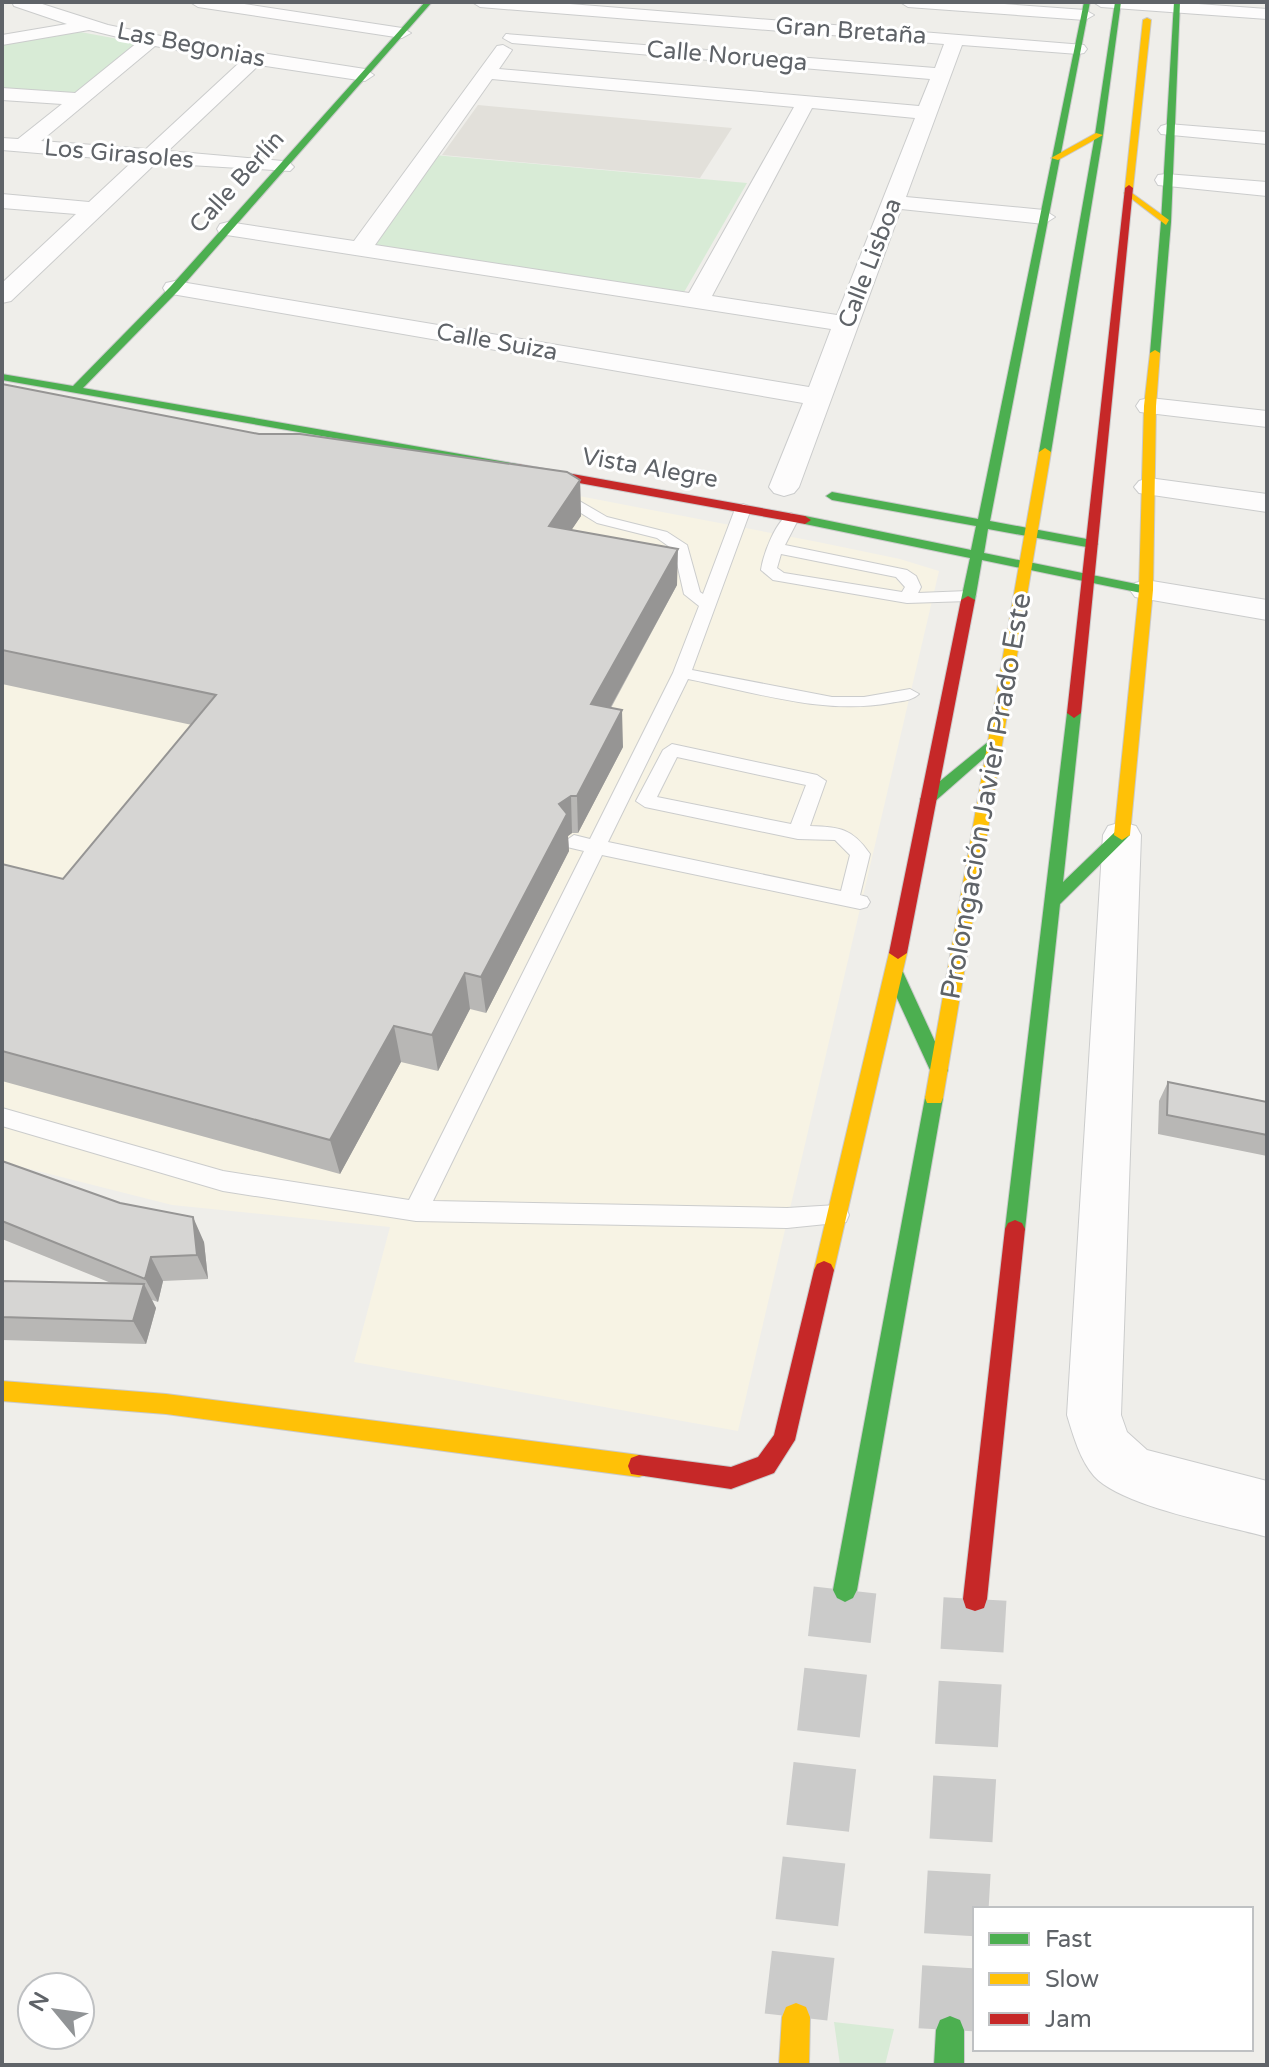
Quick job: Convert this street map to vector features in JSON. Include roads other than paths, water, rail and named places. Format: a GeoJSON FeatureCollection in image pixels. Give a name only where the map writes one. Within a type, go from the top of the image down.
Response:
{"type":"FeatureCollection","features":[{"type":"Feature","properties":{"kind":"street"},"geometry":{"type":"LineString","coordinates":[[2,5],[20,2]]}},
{"type":"Feature","properties":{"kind":"street","name":"Las Begonias"},"geometry":{"type":"LineString","coordinates":[[20,2],[90,25],[153,39],[365,75]]}},
{"type":"Feature","properties":{"kind":"street"},"geometry":{"type":"LineString","coordinates":[[198,2],[402,33]]}},
{"type":"Feature","properties":{"kind":"street"},"geometry":{"type":"LineString","coordinates":[[291,18],[314,2]]}},
{"type":"Feature","properties":{"kind":"street","name":"Calle Berlín"},"geometry":{"type":"LineString","coordinates":[[76,389],[107,368],[429,2]]}},
{"type":"Feature","properties":{"kind":"street","name":"Gran Bretaña"},"geometry":{"type":"LineString","coordinates":[[480,2],[1078,49]]}},
{"type":"Feature","properties":{"kind":"street"},"geometry":{"type":"LineString","coordinates":[[908,2],[1086,9]]}},
{"type":"Feature","properties":{"kind":"street"},"geometry":{"type":"LineString","coordinates":[[1112,2],[1267,14]]}},
{"type":"Feature","properties":{"kind":"street","name":"Prolongación Javier Prado Este"},"geometry":{"type":"LineString","coordinates":[[845,1590],[939,1070],[1099,135],[1112,2]]}},
{"type":"Feature","properties":{"kind":"street"},"geometry":{"type":"LineString","coordinates":[[975,1599],[1050,904],[1081,655],[1148,4]]}},
{"type":"Feature","properties":{"kind":"street"},"geometry":{"type":"LineString","coordinates":[[1177,5],[1168,130],[1166,222],[1150,406],[1146,590],[1122,835],[1094,1415],[1105,1446],[1118,1465],[1137,1474],[1267,1509]]}},
{"type":"Feature","properties":{"kind":"street"},"geometry":{"type":"LineString","coordinates":[[360,249],[535,6]]}},
{"type":"Feature","properties":{"kind":"street","name":"Prolongación Javier Prado Este"},"geometry":{"type":"LineString","coordinates":[[2,1391],[166,1404],[731,1478],[766,1465],[784,1440],[894,972],[1086,9]]}},
{"type":"Feature","properties":{"kind":"street"},"geometry":{"type":"LineString","coordinates":[[2,40],[90,25]]}},
{"type":"Feature","properties":{"kind":"street","name":"Calle Noruega"},"geometry":{"type":"LineString","coordinates":[[512,38],[942,74]]}},
{"type":"Feature","properties":{"kind":"street"},"geometry":{"type":"LineString","coordinates":[[12,145],[83,99],[153,39]]}},
{"type":"Feature","properties":{"kind":"street","name":"Calle Lisboa"},"geometry":{"type":"LineString","coordinates":[[790,488],[818,397],[955,39]]}},
{"type":"Feature","properties":{"kind":"street"},"geometry":{"type":"LineString","coordinates":[[2,296],[255,58]]}},
{"type":"Feature","properties":{"kind":"street"},"geometry":{"type":"LineString","coordinates":[[1139,74],[1173,59]]}},
{"type":"Feature","properties":{"kind":"street"},"geometry":{"type":"LineString","coordinates":[[486,73],[927,113]]}},
{"type":"Feature","properties":{"kind":"street"},"geometry":{"type":"LineString","coordinates":[[2,94],[83,99]]}},
{"type":"Feature","properties":{"kind":"street"},"geometry":{"type":"LineString","coordinates":[[697,301],[806,102]]}},
{"type":"Feature","properties":{"kind":"street"},"geometry":{"type":"LineString","coordinates":[[1168,130],[1267,138]]}},
{"type":"Feature","properties":{"kind":"street"},"geometry":{"type":"LineString","coordinates":[[1055,158],[1099,135]]}},
{"type":"Feature","properties":{"kind":"street","name":"Los Girasoles"},"geometry":{"type":"LineString","coordinates":[[12,145],[283,167]]}},
{"type":"Feature","properties":{"kind":"street"},"geometry":{"type":"LineString","coordinates":[[1166,180],[1267,189]]}},
{"type":"Feature","properties":{"kind":"street"},"geometry":{"type":"LineString","coordinates":[[1128,193],[1166,222]]}},
{"type":"Feature","properties":{"kind":"street"},"geometry":{"type":"LineString","coordinates":[[2,201],[94,209]]}},
{"type":"Feature","properties":{"kind":"street"},"geometry":{"type":"LineString","coordinates":[[893,202],[1044,217]]}},
{"type":"Feature","properties":{"kind":"street"},"geometry":{"type":"LineString","coordinates":[[228,229],[846,324]]}},
{"type":"Feature","properties":{"kind":"street"},"geometry":{"type":"LineString","coordinates":[[2,268],[28,271]]}},
{"type":"Feature","properties":{"kind":"street","name":"Calle Suiza"},"geometry":{"type":"LineString","coordinates":[[175,288],[818,397]]}},
{"type":"Feature","properties":{"kind":"street"},"geometry":{"type":"LineString","coordinates":[[72,363],[107,368]]}},
{"type":"Feature","properties":{"kind":"street","name":"Vista Alegre"},"geometry":{"type":"LineString","coordinates":[[2,377],[555,475],[746,502],[791,518],[1025,562],[1146,590]]}},
{"type":"Feature","properties":{"kind":"street"},"geometry":{"type":"LineString","coordinates":[[201,393],[195,404],[208,412]]}},
{"type":"Feature","properties":{"kind":"street"},"geometry":{"type":"LineString","coordinates":[[1150,406],[1267,419]]}},
{"type":"Feature","properties":{"kind":"street"},"geometry":{"type":"LineString","coordinates":[[1149,487],[1267,503]]}},
{"type":"Feature","properties":{"kind":"street"},"geometry":{"type":"LineString","coordinates":[[790,488],[1092,544]]}},
{"type":"Feature","properties":{"kind":"street"},"geometry":{"type":"LineString","coordinates":[[833,526],[848,525],[862,515],[860,506],[850,499]]}},
{"type":"Feature","properties":{"kind":"street"},"geometry":{"type":"LineString","coordinates":[[1146,590],[1267,610]]}},
{"type":"Feature","properties":{"kind":"street"},"geometry":{"type":"LineString","coordinates":[[1015,621],[1037,617]]}},
{"type":"Feature","properties":{"kind":"street"},"geometry":{"type":"LineString","coordinates":[[1061,627],[1081,655]]}},
{"type":"Feature","properties":{"kind":"street"},"geometry":{"type":"LineString","coordinates":[[928,799],[994,742]]}},
{"type":"Feature","properties":{"kind":"street"},"geometry":{"type":"LineString","coordinates":[[1050,904],[1122,835]]}},
{"type":"Feature","properties":{"kind":"street"},"geometry":{"type":"LineString","coordinates":[[894,972],[939,1070]]}},
{"type":"Feature","properties":{"kind":"street"},"geometry":{"type":"LineString","coordinates":[[794,2065],[796,2017]]}},
{"type":"Feature","properties":{"kind":"street"},"geometry":{"type":"LineString","coordinates":[[949,2065],[950,2030]]}},
{"type":"Feature","properties":{"kind":"lane"},"geometry":{"type":"LineString","coordinates":[[456,473],[483,462]]}},
{"type":"Feature","properties":{"kind":"lane"},"geometry":{"type":"LineString","coordinates":[[555,475],[557,492],[575,505],[586,508],[602,520],[662,535],[681,548],[692,594],[708,605]]}},
{"type":"Feature","properties":{"kind":"lane"},"geometry":{"type":"LineString","coordinates":[[416,1211],[682,673],[746,502]]}},
{"type":"Feature","properties":{"kind":"lane"},"geometry":{"type":"LineString","coordinates":[[791,518],[775,548],[769,570],[779,577],[907,598],[968,596]]}},
{"type":"Feature","properties":{"kind":"lane"},"geometry":{"type":"LineString","coordinates":[[775,548],[901,573],[910,579],[913,587],[907,598]]}},
{"type":"Feature","properties":{"kind":"lane"},"geometry":{"type":"LineString","coordinates":[[682,673],[832,702],[864,702],[910,694]]}},
{"type":"Feature","properties":{"kind":"lane"},"geometry":{"type":"LineString","coordinates":[[574,842],[855,900],[860,854],[840,834],[798,832],[645,801],[672,750],[817,781],[798,832]]}},
{"type":"Feature","properties":{"kind":"lane"},"geometry":{"type":"LineString","coordinates":[[2,1117],[223,1181],[416,1211],[787,1218],[837,1215]]}},
{"type":"Feature","properties":{"kind":"tunnel"},"geometry":{"type":"LineString","coordinates":[[796,2017],[845,1590]]}},
{"type":"Feature","properties":{"kind":"tunnel"},"geometry":{"type":"LineString","coordinates":[[950,2030],[975,1599]]}}]}
